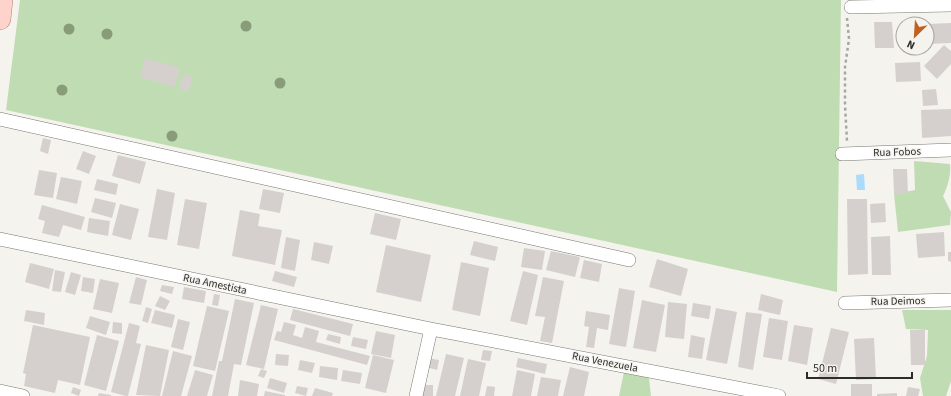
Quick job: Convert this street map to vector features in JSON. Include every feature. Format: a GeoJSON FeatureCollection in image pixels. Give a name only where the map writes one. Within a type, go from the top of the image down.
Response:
{"type":"FeatureCollection","features":[{"type":"Feature","properties":{"kind":"main road"},"geometry":{"type":"LineString","coordinates":[[0,19],[2,0]]}},
{"type":"Feature","properties":{"kind":"street"},"geometry":{"type":"LineString","coordinates":[[851,7],[951,4]]}},
{"type":"Feature","properties":{"kind":"street"},"geometry":{"type":"LineString","coordinates":[[0,119],[629,260]]}},
{"type":"Feature","properties":{"kind":"street","name":"Rua Fobos"},"geometry":{"type":"LineString","coordinates":[[845,154],[951,150]]}},
{"type":"Feature","properties":{"kind":"street","name":"Rua Amestista"},"geometry":{"type":"LineString","coordinates":[[0,239],[431,329]]}},
{"type":"Feature","properties":{"kind":"street","name":"Rua Deimos"},"geometry":{"type":"LineString","coordinates":[[845,303],[951,300]]}},
{"type":"Feature","properties":{"kind":"street"},"geometry":{"type":"LineString","coordinates":[[416,396],[431,329]]}},
{"type":"Feature","properties":{"kind":"street","name":"Rua Venezuela"},"geometry":{"type":"LineString","coordinates":[[431,329],[779,396]]}},
{"type":"Feature","properties":{"kind":"street"},"geometry":{"type":"LineString","coordinates":[[0,391],[23,396]]}},
{"type":"Feature","properties":{"kind":"path"},"geometry":{"type":"LineString","coordinates":[[845,154],[845,67],[849,39],[847,12],[851,7]]}},
{"type":"Feature","properties":{"kind":"green space"},"geometry":{"type":"Polygon","coordinates":[[[20,0],[841,0],[837,292],[6,110],[20,0]]]}},
{"type":"Feature","properties":{"kind":"green space"},"geometry":{"type":"Polygon","coordinates":[[[914,161],[950,164],[949,180],[943,196],[951,212],[950,225],[898,232],[894,194],[915,190],[914,161]]]}},
{"type":"Feature","properties":{"kind":"green space"},"geometry":{"type":"Polygon","coordinates":[[[902,310],[951,310],[951,381],[946,396],[923,396],[920,378],[927,356],[928,330],[906,329],[902,310]]]}},
{"type":"Feature","properties":{"kind":"green space"},"geometry":{"type":"Polygon","coordinates":[[[624,372],[649,378],[651,396],[619,396],[624,372]]]}},
{"type":"Feature","properties":{"kind":"water"},"geometry":{"type":"Polygon","coordinates":[[[864,174],[865,190],[857,190],[856,175],[864,174]]]}},
{"type":"Feature","properties":{"kind":"building"},"geometry":{"type":"Polygon","coordinates":[[[874,22],[892,22],[894,48],[875,48],[874,22]]]}},
{"type":"Feature","properties":{"kind":"building"},"geometry":{"type":"Polygon","coordinates":[[[951,23],[951,43],[935,44],[935,24],[951,23]]]}},
{"type":"Feature","properties":{"kind":"building"},"geometry":{"type":"Polygon","coordinates":[[[944,45],[951,51],[951,64],[937,79],[924,66],[944,45]]]}},
{"type":"Feature","properties":{"kind":"building"},"geometry":{"type":"Polygon","coordinates":[[[145,58],[180,68],[175,87],[140,77],[145,58]]]}},
{"type":"Feature","properties":{"kind":"building"},"geometry":{"type":"Polygon","coordinates":[[[920,62],[921,81],[896,82],[895,63],[920,62]]]}},
{"type":"Feature","properties":{"kind":"building"},"geometry":{"type":"Polygon","coordinates":[[[184,74],[193,77],[188,92],[179,88],[184,74]]]}},
{"type":"Feature","properties":{"kind":"building"},"geometry":{"type":"Polygon","coordinates":[[[936,89],[938,105],[923,106],[922,90],[936,89]]]}},
{"type":"Feature","properties":{"kind":"building"},"geometry":{"type":"Polygon","coordinates":[[[951,109],[951,136],[922,138],[921,110],[951,109]]]}},
{"type":"Feature","properties":{"kind":"building"},"geometry":{"type":"Polygon","coordinates":[[[43,138],[51,140],[48,154],[40,151],[43,138]]]}},
{"type":"Feature","properties":{"kind":"building"},"geometry":{"type":"Polygon","coordinates":[[[83,151],[96,156],[89,174],[76,169],[83,151]]]}},
{"type":"Feature","properties":{"kind":"building"},"geometry":{"type":"Polygon","coordinates":[[[118,155],[146,162],[140,184],[112,176],[118,155]]]}},
{"type":"Feature","properties":{"kind":"building"},"geometry":{"type":"Polygon","coordinates":[[[893,169],[907,169],[908,194],[894,194],[893,169]]]}},
{"type":"Feature","properties":{"kind":"building"},"geometry":{"type":"Polygon","coordinates":[[[39,170],[57,173],[53,198],[34,195],[39,170]]]}},
{"type":"Feature","properties":{"kind":"building"},"geometry":{"type":"Polygon","coordinates":[[[61,177],[82,181],[77,204],[56,199],[61,177]]]}},
{"type":"Feature","properties":{"kind":"building"},"geometry":{"type":"Polygon","coordinates":[[[97,179],[118,184],[116,195],[94,190],[97,179]]]}},
{"type":"Feature","properties":{"kind":"building"},"geometry":{"type":"Polygon","coordinates":[[[157,189],[175,193],[167,240],[148,237],[157,189]]]}},
{"type":"Feature","properties":{"kind":"building"},"geometry":{"type":"Polygon","coordinates":[[[263,189],[284,193],[280,213],[259,209],[263,189]]]}},
{"type":"Feature","properties":{"kind":"building"},"geometry":{"type":"Polygon","coordinates":[[[95,198],[116,203],[112,218],[91,212],[95,198]]]}},
{"type":"Feature","properties":{"kind":"building"},"geometry":{"type":"Polygon","coordinates":[[[185,199],[207,203],[199,249],[177,245],[185,199]]]}},
{"type":"Feature","properties":{"kind":"building"},"geometry":{"type":"Polygon","coordinates":[[[847,199],[867,199],[868,274],[848,275],[847,199]]]}},
{"type":"Feature","properties":{"kind":"building"},"geometry":{"type":"Polygon","coordinates":[[[885,203],[886,222],[871,223],[870,204],[885,203]]]}},
{"type":"Feature","properties":{"kind":"building"},"geometry":{"type":"Polygon","coordinates":[[[120,204],[139,209],[131,240],[112,235],[120,204]]]}},
{"type":"Feature","properties":{"kind":"building"},"geometry":{"type":"Polygon","coordinates":[[[42,205],[85,217],[81,230],[63,225],[59,237],[42,233],[45,221],[38,219],[42,205]]]}},
{"type":"Feature","properties":{"kind":"building"},"geometry":{"type":"Polygon","coordinates":[[[240,210],[260,214],[258,226],[282,230],[275,265],[232,256],[240,210]]]}},
{"type":"Feature","properties":{"kind":"building"},"geometry":{"type":"Polygon","coordinates":[[[375,213],[401,219],[396,240],[370,234],[375,213]]]}},
{"type":"Feature","properties":{"kind":"building"},"geometry":{"type":"Polygon","coordinates":[[[89,218],[110,221],[108,236],[87,232],[89,218]]]}},
{"type":"Feature","properties":{"kind":"building"},"geometry":{"type":"Polygon","coordinates":[[[944,232],[945,256],[918,258],[916,234],[944,232]]]}},
{"type":"Feature","properties":{"kind":"building"},"geometry":{"type":"Polygon","coordinates":[[[890,236],[891,275],[872,275],[871,237],[890,236]]]}},
{"type":"Feature","properties":{"kind":"building"},"geometry":{"type":"Polygon","coordinates":[[[286,237],[300,240],[295,271],[281,268],[286,237]]]}},
{"type":"Feature","properties":{"kind":"building"},"geometry":{"type":"Polygon","coordinates":[[[474,241],[498,247],[495,261],[470,255],[474,241]]]}},
{"type":"Feature","properties":{"kind":"building"},"geometry":{"type":"Polygon","coordinates":[[[314,242],[333,246],[329,264],[311,260],[314,242]]]}},
{"type":"Feature","properties":{"kind":"building"},"geometry":{"type":"Polygon","coordinates":[[[386,245],[431,255],[421,302],[376,292],[386,245]]]}},
{"type":"Feature","properties":{"kind":"building"},"geometry":{"type":"Polygon","coordinates":[[[524,248],[545,251],[542,270],[521,267],[524,248]]]}},
{"type":"Feature","properties":{"kind":"building"},"geometry":{"type":"Polygon","coordinates":[[[551,251],[580,257],[575,277],[546,270],[551,251]]]}},
{"type":"Feature","properties":{"kind":"building"},"geometry":{"type":"Polygon","coordinates":[[[948,252],[951,252],[951,262],[948,261],[948,252]]]}},
{"type":"Feature","properties":{"kind":"building"},"geometry":{"type":"Polygon","coordinates":[[[657,259],[688,269],[681,296],[649,287],[657,259]]]}},
{"type":"Feature","properties":{"kind":"building"},"geometry":{"type":"Polygon","coordinates":[[[584,260],[602,264],[599,282],[580,278],[584,260]]]}},
{"type":"Feature","properties":{"kind":"building"},"geometry":{"type":"Polygon","coordinates":[[[461,262],[489,268],[480,316],[452,310],[461,262]]]}},
{"type":"Feature","properties":{"kind":"building"},"geometry":{"type":"Polygon","coordinates":[[[30,263],[54,269],[49,289],[25,282],[30,263]]]}},
{"type":"Feature","properties":{"kind":"building"},"geometry":{"type":"Polygon","coordinates":[[[55,270],[65,272],[61,292],[52,291],[55,270]]]}},
{"type":"Feature","properties":{"kind":"building"},"geometry":{"type":"Polygon","coordinates":[[[275,271],[297,277],[294,287],[272,281],[275,271]]]}},
{"type":"Feature","properties":{"kind":"building"},"geometry":{"type":"Polygon","coordinates":[[[523,271],[538,275],[527,325],[510,321],[523,271]]]}},
{"type":"Feature","properties":{"kind":"building"},"geometry":{"type":"Polygon","coordinates":[[[71,272],[81,275],[75,295],[65,292],[71,272]]]}},
{"type":"Feature","properties":{"kind":"building"},"geometry":{"type":"Polygon","coordinates":[[[83,277],[95,279],[93,293],[81,291],[83,277]]]}},
{"type":"Feature","properties":{"kind":"building"},"geometry":{"type":"Polygon","coordinates":[[[136,277],[147,280],[141,305],[129,303],[136,277]]]}},
{"type":"Feature","properties":{"kind":"building"},"geometry":{"type":"Polygon","coordinates":[[[543,277],[564,281],[552,343],[540,341],[545,317],[535,316],[543,277]]]}},
{"type":"Feature","properties":{"kind":"building"},"geometry":{"type":"Polygon","coordinates":[[[100,279],[119,283],[112,313],[93,309],[100,279]]]}},
{"type":"Feature","properties":{"kind":"building"},"geometry":{"type":"Polygon","coordinates":[[[162,285],[174,287],[172,294],[160,291],[162,285]]]}},
{"type":"Feature","properties":{"kind":"building"},"geometry":{"type":"Polygon","coordinates":[[[184,287],[206,291],[204,303],[182,299],[184,287]]]}},
{"type":"Feature","properties":{"kind":"building"},"geometry":{"type":"Polygon","coordinates":[[[619,288],[635,291],[626,347],[609,344],[619,288]]]}},
{"type":"Feature","properties":{"kind":"building"},"geometry":{"type":"Polygon","coordinates":[[[214,294],[220,295],[218,306],[212,305],[214,294]]]}},
{"type":"Feature","properties":{"kind":"building"},"geometry":{"type":"Polygon","coordinates":[[[761,294],[783,300],[780,315],[758,310],[761,294]]]}},
{"type":"Feature","properties":{"kind":"building"},"geometry":{"type":"Polygon","coordinates":[[[160,296],[170,301],[165,310],[155,306],[160,296]]]}},
{"type":"Feature","properties":{"kind":"building"},"geometry":{"type":"Polygon","coordinates":[[[235,299],[254,303],[241,365],[234,364],[228,396],[212,396],[219,361],[222,361],[235,299]]]}},
{"type":"Feature","properties":{"kind":"building"},"geometry":{"type":"Polygon","coordinates":[[[642,300],[665,305],[656,352],[633,348],[642,300]]]}},
{"type":"Feature","properties":{"kind":"building"},"geometry":{"type":"Polygon","coordinates":[[[668,302],[687,304],[684,339],[665,337],[668,302]]]}},
{"type":"Feature","properties":{"kind":"building"},"geometry":{"type":"Polygon","coordinates":[[[693,303],[711,306],[709,319],[691,316],[693,303]]]}},
{"type":"Feature","properties":{"kind":"building"},"geometry":{"type":"Polygon","coordinates":[[[261,305],[278,309],[264,369],[246,365],[261,305]]]}},
{"type":"Feature","properties":{"kind":"building"},"geometry":{"type":"Polygon","coordinates":[[[207,306],[229,311],[215,371],[193,366],[207,306]]]}},
{"type":"Feature","properties":{"kind":"building"},"geometry":{"type":"Polygon","coordinates":[[[146,307],[152,309],[148,323],[142,321],[146,307]]]}},
{"type":"Feature","properties":{"kind":"building"},"geometry":{"type":"Polygon","coordinates":[[[716,308],[737,312],[727,364],[706,360],[716,308]]]}},
{"type":"Feature","properties":{"kind":"building"},"geometry":{"type":"Polygon","coordinates":[[[293,309],[353,324],[350,336],[290,320],[293,309]]]}},
{"type":"Feature","properties":{"kind":"building"},"geometry":{"type":"Polygon","coordinates":[[[26,310],[45,313],[44,325],[24,321],[26,310]]]}},
{"type":"Feature","properties":{"kind":"building"},"geometry":{"type":"Polygon","coordinates":[[[155,310],[175,315],[172,328],[151,323],[155,310]]]}},
{"type":"Feature","properties":{"kind":"building"},"geometry":{"type":"Polygon","coordinates":[[[586,311],[610,315],[608,330],[597,328],[594,348],[586,347],[589,327],[584,326],[586,311]]]}},
{"type":"Feature","properties":{"kind":"building"},"geometry":{"type":"Polygon","coordinates":[[[746,312],[762,314],[753,370],[738,367],[746,312]]]}},
{"type":"Feature","properties":{"kind":"building"},"geometry":{"type":"Polygon","coordinates":[[[90,316],[110,322],[106,335],[86,328],[90,316]]]}},
{"type":"Feature","properties":{"kind":"building"},"geometry":{"type":"Polygon","coordinates":[[[769,318],[788,321],[782,360],[763,357],[769,318]]]}},
{"type":"Feature","properties":{"kind":"building"},"geometry":{"type":"Polygon","coordinates":[[[178,319],[190,322],[183,350],[171,347],[178,319]]]}},
{"type":"Feature","properties":{"kind":"building"},"geometry":{"type":"Polygon","coordinates":[[[113,322],[122,323],[122,334],[112,333],[113,322]]]}},
{"type":"Feature","properties":{"kind":"building"},"geometry":{"type":"Polygon","coordinates":[[[284,322],[296,325],[293,335],[302,338],[305,327],[319,331],[316,342],[370,356],[367,365],[274,340],[277,331],[281,332],[284,322]]]}},
{"type":"Feature","properties":{"kind":"building"},"geometry":{"type":"Polygon","coordinates":[[[129,323],[140,326],[136,343],[141,344],[128,396],[126,396],[111,392],[129,323]]]}},
{"type":"Feature","properties":{"kind":"building"},"geometry":{"type":"Polygon","coordinates":[[[33,325],[90,337],[80,385],[58,380],[55,393],[24,386],[26,374],[23,373],[33,325]]]}},
{"type":"Feature","properties":{"kind":"building"},"geometry":{"type":"Polygon","coordinates":[[[794,325],[813,328],[807,365],[788,361],[794,325]]]}},
{"type":"Feature","properties":{"kind":"building"},"geometry":{"type":"Polygon","coordinates":[[[831,328],[849,332],[836,384],[818,379],[831,328]]]}},
{"type":"Feature","properties":{"kind":"building"},"geometry":{"type":"Polygon","coordinates":[[[910,330],[925,330],[925,365],[911,365],[910,330]]]}},
{"type":"Feature","properties":{"kind":"building"},"geometry":{"type":"Polygon","coordinates":[[[376,331],[395,335],[391,358],[371,354],[376,331]]]}},
{"type":"Feature","properties":{"kind":"building"},"geometry":{"type":"Polygon","coordinates":[[[328,334],[341,337],[340,344],[326,340],[328,334]]]}},
{"type":"Feature","properties":{"kind":"building"},"geometry":{"type":"Polygon","coordinates":[[[97,335],[119,341],[106,391],[84,385],[97,335]]]}},
{"type":"Feature","properties":{"kind":"building"},"geometry":{"type":"Polygon","coordinates":[[[691,335],[705,338],[702,359],[688,357],[691,335]]]}},
{"type":"Feature","properties":{"kind":"building"},"geometry":{"type":"Polygon","coordinates":[[[353,337],[368,340],[366,349],[351,346],[353,337]]]}},
{"type":"Feature","properties":{"kind":"building"},"geometry":{"type":"Polygon","coordinates":[[[874,338],[876,379],[856,380],[854,339],[874,338]]]}},
{"type":"Feature","properties":{"kind":"building"},"geometry":{"type":"Polygon","coordinates":[[[146,345],[169,350],[160,396],[136,395],[146,345]]]}},
{"type":"Feature","properties":{"kind":"building"},"geometry":{"type":"Polygon","coordinates":[[[483,350],[492,351],[490,361],[481,360],[483,350]]]}},
{"type":"Feature","properties":{"kind":"building"},"geometry":{"type":"Polygon","coordinates":[[[173,351],[192,356],[181,396],[162,396],[173,351]]]}},
{"type":"Feature","properties":{"kind":"building"},"geometry":{"type":"Polygon","coordinates":[[[276,354],[289,355],[288,366],[275,365],[276,354]]]}},
{"type":"Feature","properties":{"kind":"building"},"geometry":{"type":"Polygon","coordinates":[[[446,354],[464,358],[455,396],[436,396],[446,354]]]}},
{"type":"Feature","properties":{"kind":"building"},"geometry":{"type":"Polygon","coordinates":[[[373,355],[394,360],[386,393],[365,388],[373,355]]]}},
{"type":"Feature","properties":{"kind":"building"},"geometry":{"type":"Polygon","coordinates":[[[428,358],[439,360],[437,370],[426,367],[428,358]]]}},
{"type":"Feature","properties":{"kind":"building"},"geometry":{"type":"Polygon","coordinates":[[[518,358],[547,364],[545,374],[516,367],[518,358]]]}},
{"type":"Feature","properties":{"kind":"building"},"geometry":{"type":"Polygon","coordinates":[[[468,359],[486,363],[479,396],[460,396],[468,359]]]}},
{"type":"Feature","properties":{"kind":"building"},"geometry":{"type":"Polygon","coordinates":[[[300,360],[315,363],[312,373],[298,370],[300,360]]]}},
{"type":"Feature","properties":{"kind":"building"},"geometry":{"type":"Polygon","coordinates":[[[320,366],[338,368],[337,380],[319,377],[320,366]]]}},
{"type":"Feature","properties":{"kind":"building"},"geometry":{"type":"Polygon","coordinates":[[[570,367],[589,372],[584,396],[563,396],[570,367]]]}},
{"type":"Feature","properties":{"kind":"building"},"geometry":{"type":"Polygon","coordinates":[[[261,369],[267,371],[264,378],[258,376],[261,369]]]}},
{"type":"Feature","properties":{"kind":"building"},"geometry":{"type":"Polygon","coordinates":[[[195,370],[213,375],[207,396],[187,396],[195,370]]]}},
{"type":"Feature","properties":{"kind":"building"},"geometry":{"type":"Polygon","coordinates":[[[343,370],[362,373],[360,384],[341,381],[343,370]]]}},
{"type":"Feature","properties":{"kind":"building"},"geometry":{"type":"Polygon","coordinates":[[[517,370],[535,374],[531,396],[512,396],[517,370]]]}},
{"type":"Feature","properties":{"kind":"building"},"geometry":{"type":"Polygon","coordinates":[[[541,377],[561,380],[558,396],[537,396],[541,377]]]}},
{"type":"Feature","properties":{"kind":"building"},"geometry":{"type":"Polygon","coordinates":[[[270,378],[287,383],[284,393],[267,388],[270,378]]]}},
{"type":"Feature","properties":{"kind":"building"},"geometry":{"type":"Polygon","coordinates":[[[240,380],[259,384],[257,396],[238,396],[240,380]]]}},
{"type":"Feature","properties":{"kind":"building"},"geometry":{"type":"Polygon","coordinates":[[[851,384],[872,384],[872,396],[851,396],[851,384]]]}},
{"type":"Feature","properties":{"kind":"building"},"geometry":{"type":"Polygon","coordinates":[[[421,385],[433,385],[433,396],[421,396],[421,385]]]}},
{"type":"Feature","properties":{"kind":"building"},"geometry":{"type":"Polygon","coordinates":[[[297,386],[308,388],[306,396],[295,393],[297,386]]]}},
{"type":"Feature","properties":{"kind":"building"},"geometry":{"type":"Polygon","coordinates":[[[487,386],[495,387],[494,396],[485,396],[487,386]]]}},
{"type":"Feature","properties":{"kind":"building"},"geometry":{"type":"Polygon","coordinates":[[[73,387],[81,390],[79,396],[71,393],[73,387]]]}},
{"type":"Feature","properties":{"kind":"building"},"geometry":{"type":"Polygon","coordinates":[[[908,387],[920,389],[918,396],[906,396],[908,387]]]}},
{"type":"Feature","properties":{"kind":"building"},"geometry":{"type":"Polygon","coordinates":[[[315,388],[333,393],[332,396],[312,396],[315,388]]]}},
{"type":"Feature","properties":{"kind":"building"},"geometry":{"type":"Polygon","coordinates":[[[265,391],[285,395],[285,396],[264,396],[265,391]]]}},
{"type":"Feature","properties":{"kind":"building"},"geometry":{"type":"Polygon","coordinates":[[[99,393],[111,395],[111,396],[98,396],[99,393]]]}},
{"type":"Feature","properties":{"kind":"building"},"geometry":{"type":"Polygon","coordinates":[[[897,393],[897,396],[877,396],[877,394],[897,393]]]}}]}
